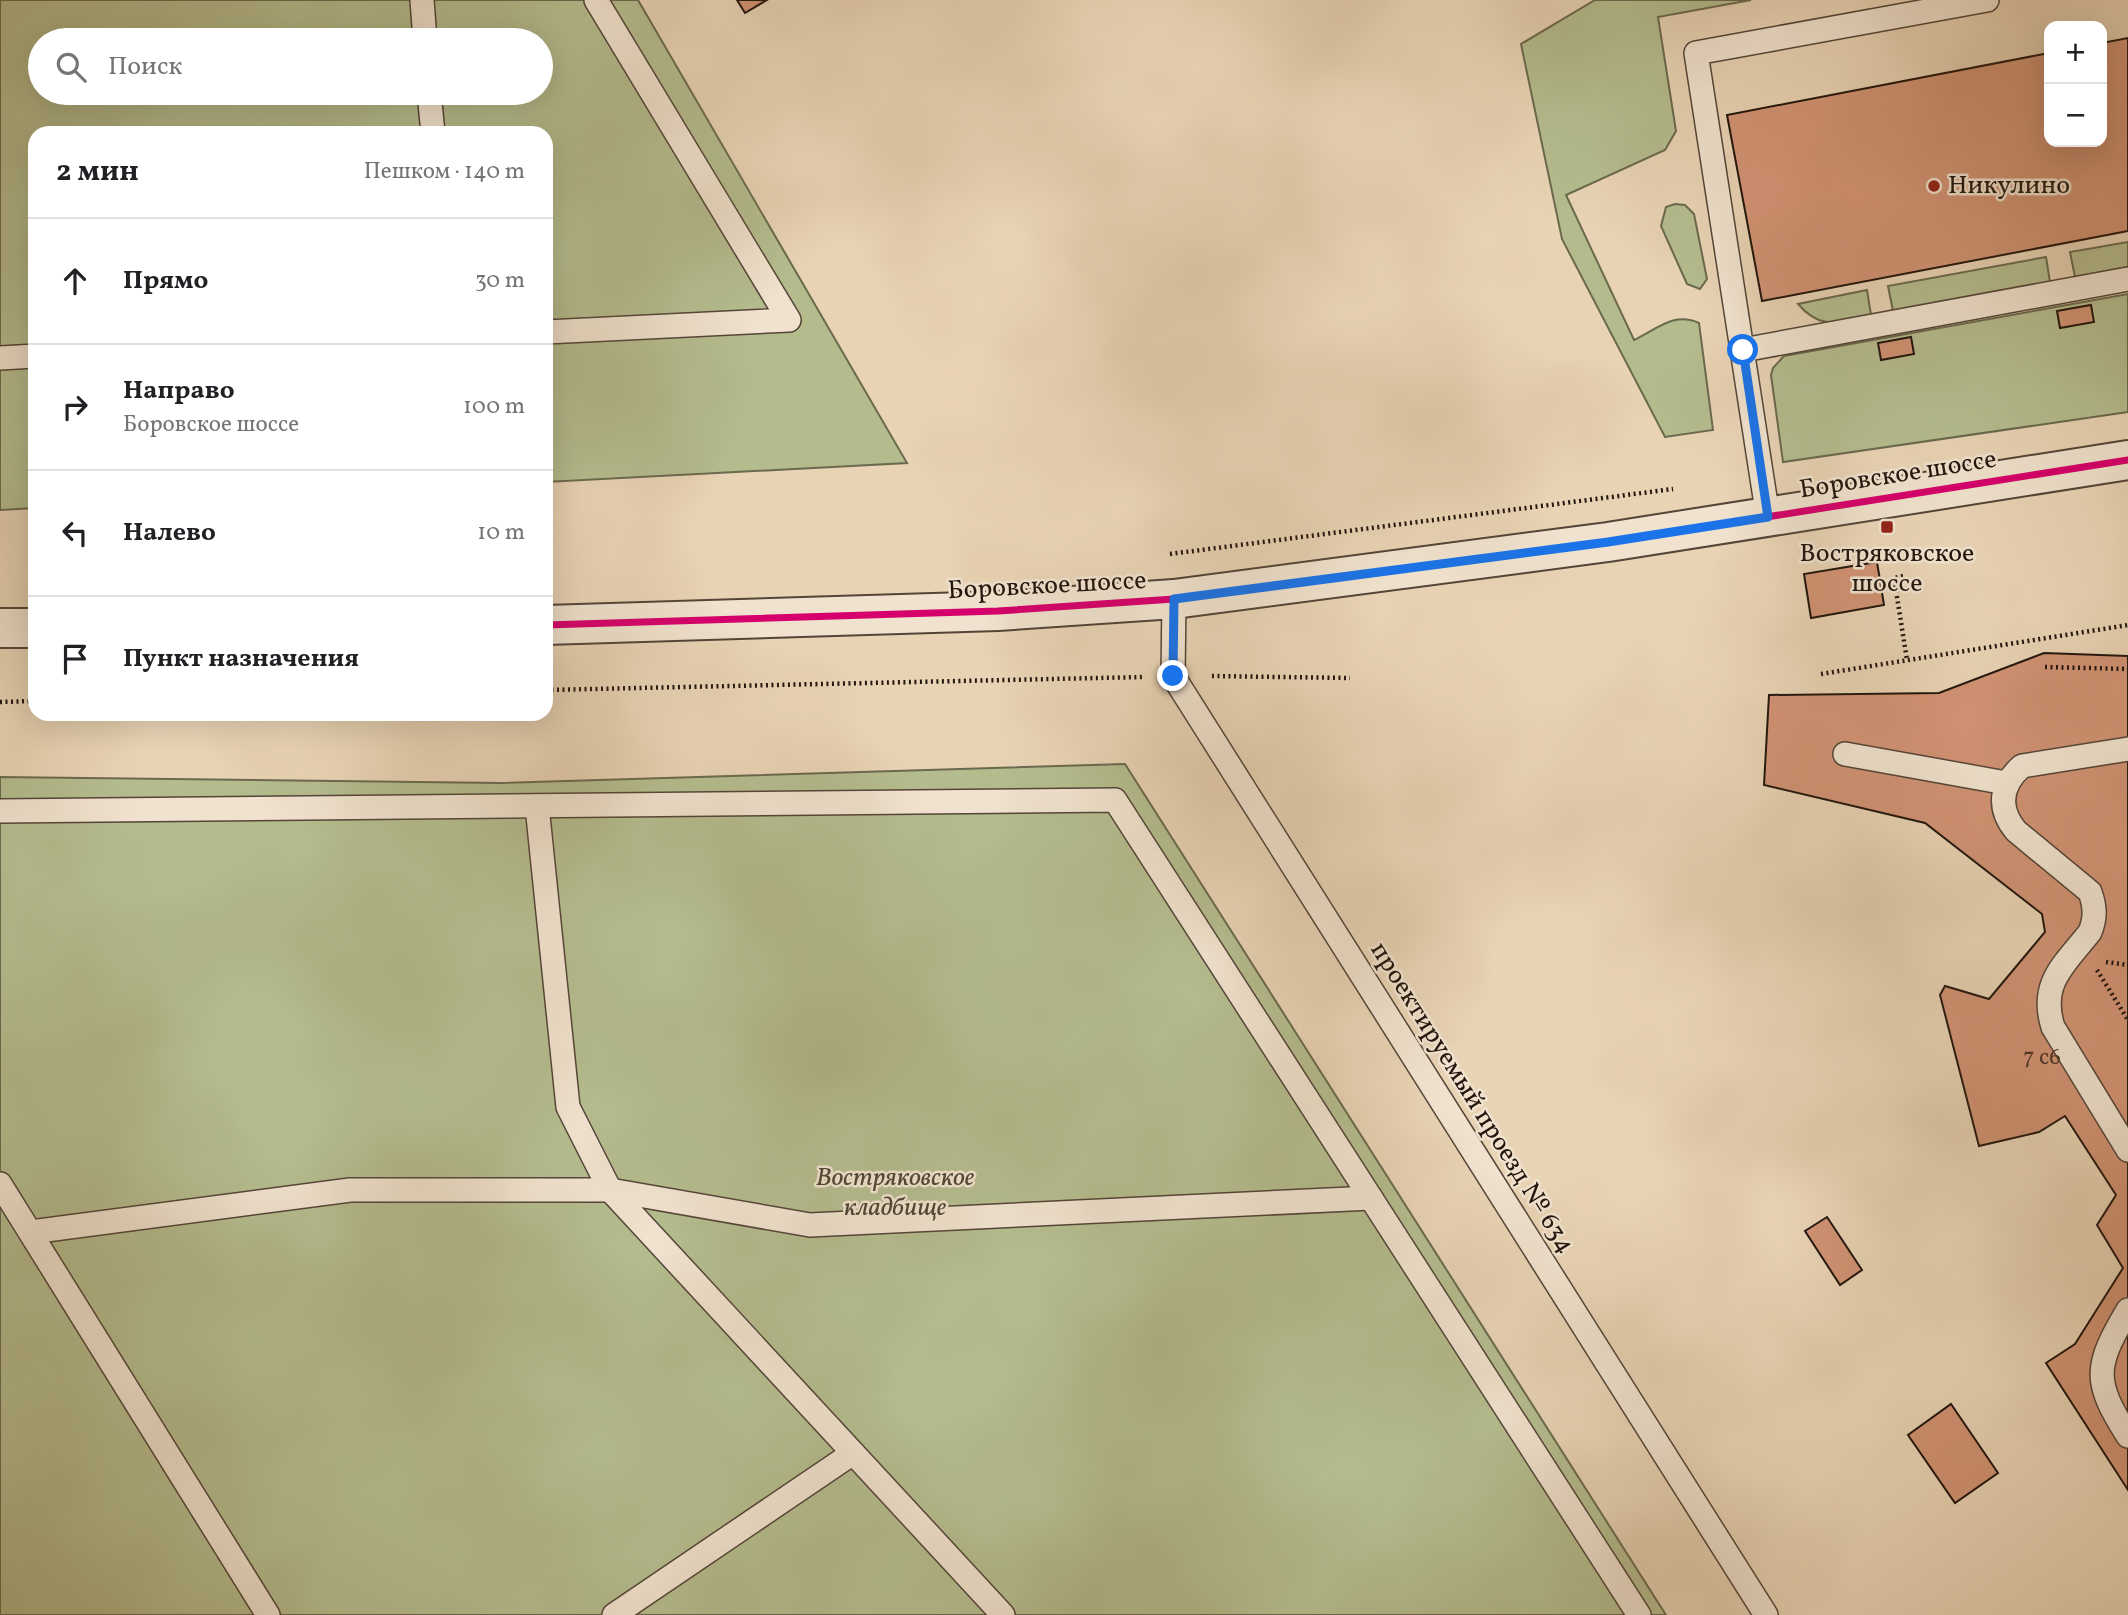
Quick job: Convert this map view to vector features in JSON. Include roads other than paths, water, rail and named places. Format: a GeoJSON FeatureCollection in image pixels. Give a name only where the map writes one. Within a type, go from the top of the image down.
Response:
{"type":"FeatureCollection","features":[{"type":"Feature","properties":{"kind":"street","name":"Боровское шоссе"},"geometry":{"type":"LineString","coordinates":[[553,625],[998,611],[1174,599],[1608,542],[2128,460]]}},
{"type":"Feature","properties":{"kind":"street"},"geometry":{"type":"LineString","coordinates":[[0,628],[28,628]]}},
{"type":"Feature","properties":{"kind":"lane"},"geometry":{"type":"LineString","coordinates":[[422,0],[424,28]]}},
{"type":"Feature","properties":{"kind":"lane"},"geometry":{"type":"LineString","coordinates":[[553,332],[789,320],[596,0]]}},
{"type":"Feature","properties":{"kind":"lane"},"geometry":{"type":"LineString","coordinates":[[1768,517],[1696,53],[1987,0]]}},
{"type":"Feature","properties":{"kind":"lane"},"geometry":{"type":"LineString","coordinates":[[430,105],[432,126]]}},
{"type":"Feature","properties":{"kind":"lane"},"geometry":{"type":"LineString","coordinates":[[1743,350],[2128,279]]}},
{"type":"Feature","properties":{"kind":"lane"},"geometry":{"type":"LineString","coordinates":[[0,358],[28,356]]}},
{"type":"Feature","properties":{"kind":"lane","name":"проектируемый проезд № 634"},"geometry":{"type":"LineString","coordinates":[[1174,599],[1173,676],[1766,1615]]}},
{"type":"Feature","properties":{"kind":"lane"},"geometry":{"type":"LineString","coordinates":[[2128,749],[2022,766],[2006,783],[2003,808],[2006,819],[2016,831],[2090,892],[2094,902],[2095,913],[2090,932],[2052,980],[2048,1009],[2053,1027],[2128,1150]]}},
{"type":"Feature","properties":{"kind":"lane"},"geometry":{"type":"LineString","coordinates":[[1845,754],[2006,783]]}},
{"type":"Feature","properties":{"kind":"lane"},"geometry":{"type":"LineString","coordinates":[[0,811],[1115,800],[1639,1615]]}},
{"type":"Feature","properties":{"kind":"lane"},"geometry":{"type":"LineString","coordinates":[[537,806],[568,1107],[610,1190],[1003,1615]]}},
{"type":"Feature","properties":{"kind":"lane"},"geometry":{"type":"LineString","coordinates":[[0,1184],[268,1615]]}},
{"type":"Feature","properties":{"kind":"lane"},"geometry":{"type":"LineString","coordinates":[[31,1232],[350,1190],[610,1190],[810,1225],[1371,1198]]}},
{"type":"Feature","properties":{"kind":"lane"},"geometry":{"type":"LineString","coordinates":[[2128,1310],[2110,1341],[2102,1372],[2107,1402],[2128,1436]]}},
{"type":"Feature","properties":{"kind":"lane"},"geometry":{"type":"LineString","coordinates":[[614,1615],[853,1453]]}},
{"type":"Feature","properties":{"kind":"place","name":"Никулино"},"geometry":{"type":"Point","coordinates":[1934,186]}},
{"type":"Feature","properties":{"kind":"place","name":"Востряковское шоссе"},"geometry":{"type":"Point","coordinates":[1887,527]}},
{"type":"Feature","properties":{"kind":"park label","name":"Востряковское кладбище"},"geometry":{"type":"Point","coordinates":[895,1193]}}]}
